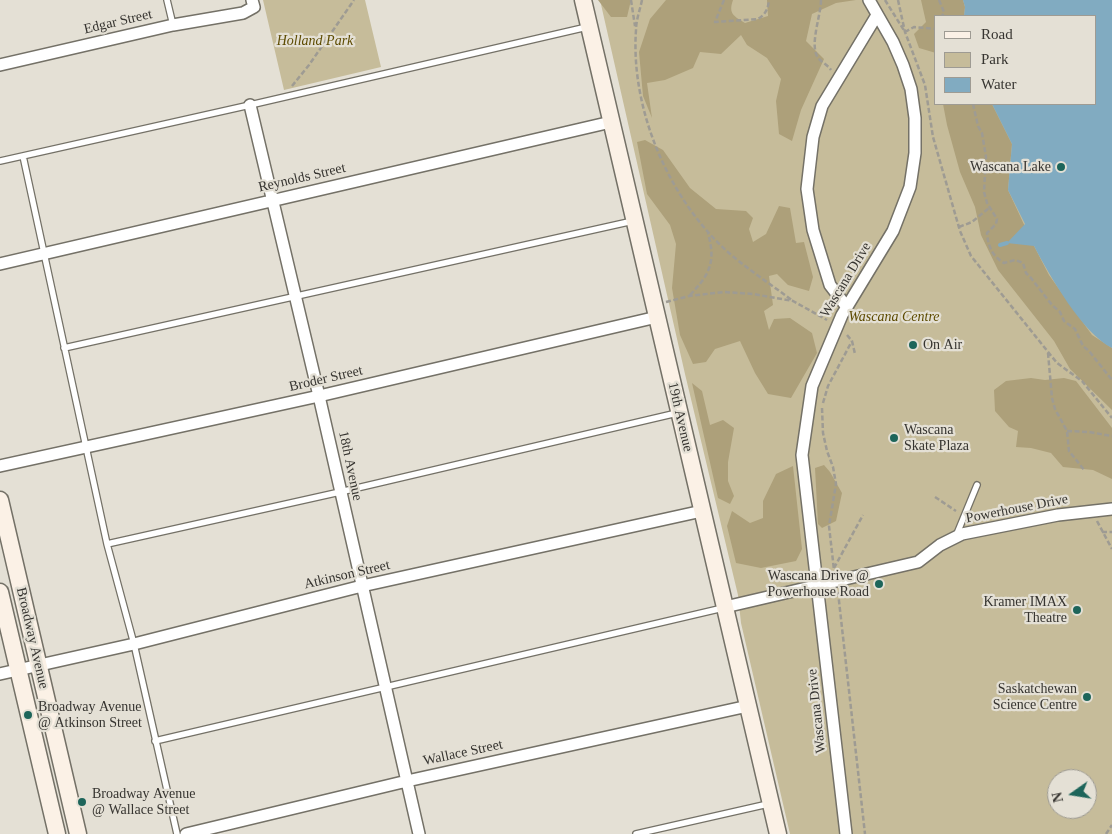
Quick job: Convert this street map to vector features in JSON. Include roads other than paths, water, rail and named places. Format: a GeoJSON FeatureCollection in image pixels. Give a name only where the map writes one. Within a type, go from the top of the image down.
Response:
{"type":"FeatureCollection","features":[{"type":"Feature","properties":{"kind":"street","name":"Edgar Street"},"geometry":{"type":"LineString","coordinates":[[0,65],[173,25],[243,12],[254,7],[252,0]]}},
{"type":"Feature","properties":{"kind":"street","name":"19th Avenue"},"geometry":{"type":"LineString","coordinates":[[583,0],[778,834]]}},
{"type":"Feature","properties":{"kind":"street","name":"Wascana Drive"},"geometry":{"type":"LineString","coordinates":[[846,834],[802,455],[812,386],[836,325],[893,231],[910,187],[915,153],[915,118],[911,89],[900,58],[869,0]]}},
{"type":"Feature","properties":{"kind":"street"},"geometry":{"type":"LineString","coordinates":[[846,306],[830,285],[815,239],[807,190],[812,137],[822,106],[877,15]]}},
{"type":"Feature","properties":{"kind":"street","name":"18th Avenue"},"geometry":{"type":"LineString","coordinates":[[250,105],[419,834]]}},
{"type":"Feature","properties":{"kind":"street","name":"Reynolds Street"},"geometry":{"type":"LineString","coordinates":[[0,264],[612,122]]}},
{"type":"Feature","properties":{"kind":"street","name":"Broder Street"},"geometry":{"type":"LineString","coordinates":[[0,466],[319,396],[656,311]]}},
{"type":"Feature","properties":{"kind":"street","name":"Broadway Avenue"},"geometry":{"type":"LineString","coordinates":[[0,500],[78,834]]}},
{"type":"Feature","properties":{"kind":"street","name":"Powerhouse Drive"},"geometry":{"type":"LineString","coordinates":[[818,585],[918,562],[940,545],[962,534],[1048,517],[1093,510],[1112,510]]}},
{"type":"Feature","properties":{"kind":"street","name":"Atkinson Street"},"geometry":{"type":"LineString","coordinates":[[0,674],[134,644],[362,586],[702,511]]}},
{"type":"Feature","properties":{"kind":"street"},"geometry":{"type":"LineString","coordinates":[[725,607],[818,585]]}},
{"type":"Feature","properties":{"kind":"street","name":"Broadway Avenue"},"geometry":{"type":"LineString","coordinates":[[0,592],[56,834]]}},
{"type":"Feature","properties":{"kind":"street","name":"Wallace Street"},"geometry":{"type":"LineString","coordinates":[[186,834],[407,780],[748,706]]}},
{"type":"Feature","properties":{"kind":"lane"},"geometry":{"type":"LineString","coordinates":[[167,0],[173,25]]}},
{"type":"Feature","properties":{"kind":"lane"},"geometry":{"type":"LineString","coordinates":[[0,161],[589,26]]}},
{"type":"Feature","properties":{"kind":"lane"},"geometry":{"type":"LineString","coordinates":[[22,156],[107,544],[134,644],[177,834]]}},
{"type":"Feature","properties":{"kind":"lane"},"geometry":{"type":"LineString","coordinates":[[64,348],[634,221]]}},
{"type":"Feature","properties":{"kind":"lane"},"geometry":{"type":"LineString","coordinates":[[107,544],[340,492],[679,412]]}},
{"type":"Feature","properties":{"kind":"lane"},"geometry":{"type":"LineString","coordinates":[[955,538],[977,485]]}},
{"type":"Feature","properties":{"kind":"lane"},"geometry":{"type":"LineString","coordinates":[[155,741],[725,607]]}},
{"type":"Feature","properties":{"kind":"lane"},"geometry":{"type":"LineString","coordinates":[[636,834],[770,803]]}},
{"type":"Feature","properties":{"kind":"water","name":"Wascana Lake"},"geometry":{"type":"Polygon","coordinates":[[[963,0],[1112,0],[1112,348],[1101,341],[1078,317],[1058,288],[1034,246],[1007,243],[1025,224],[1008,190],[1012,144],[992,105],[1097,105],[1097,15],[964,15],[963,0]]]}},
{"type":"Feature","properties":{"kind":"waterway"},"geometry":{"type":"LineString","coordinates":[[1000,245],[1007,243]]}},
{"type":"Feature","properties":{"kind":"place","name":"Wascana Lake"},"geometry":{"type":"Point","coordinates":[1061,167]}},
{"type":"Feature","properties":{"kind":"place","name":"On Air"},"geometry":{"type":"Point","coordinates":[913,345]}},
{"type":"Feature","properties":{"kind":"place","name":"Wascana Skate Plaza"},"geometry":{"type":"Point","coordinates":[894,438]}},
{"type":"Feature","properties":{"kind":"place","name":"Wascana Drive @ Powerhouse Road"},"geometry":{"type":"Point","coordinates":[879,584]}},
{"type":"Feature","properties":{"kind":"place","name":"Kramer IMAX Theatre"},"geometry":{"type":"Point","coordinates":[1077,610]}},
{"type":"Feature","properties":{"kind":"place","name":"Saskatchewan Science Centre"},"geometry":{"type":"Point","coordinates":[1087,697]}},
{"type":"Feature","properties":{"kind":"place","name":"Broadway Avenue @ Atkinson Street"},"geometry":{"type":"Point","coordinates":[28,715]}},
{"type":"Feature","properties":{"kind":"place","name":"Broadway Avenue @ Wallace Street"},"geometry":{"type":"Point","coordinates":[82,802]}},
{"type":"Feature","properties":{"kind":"park label","name":"Holland Park"},"geometry":{"type":"Point","coordinates":[315,41]}},
{"type":"Feature","properties":{"kind":"park label","name":"Wascana Centre"},"geometry":{"type":"Point","coordinates":[894,317]}}]}
